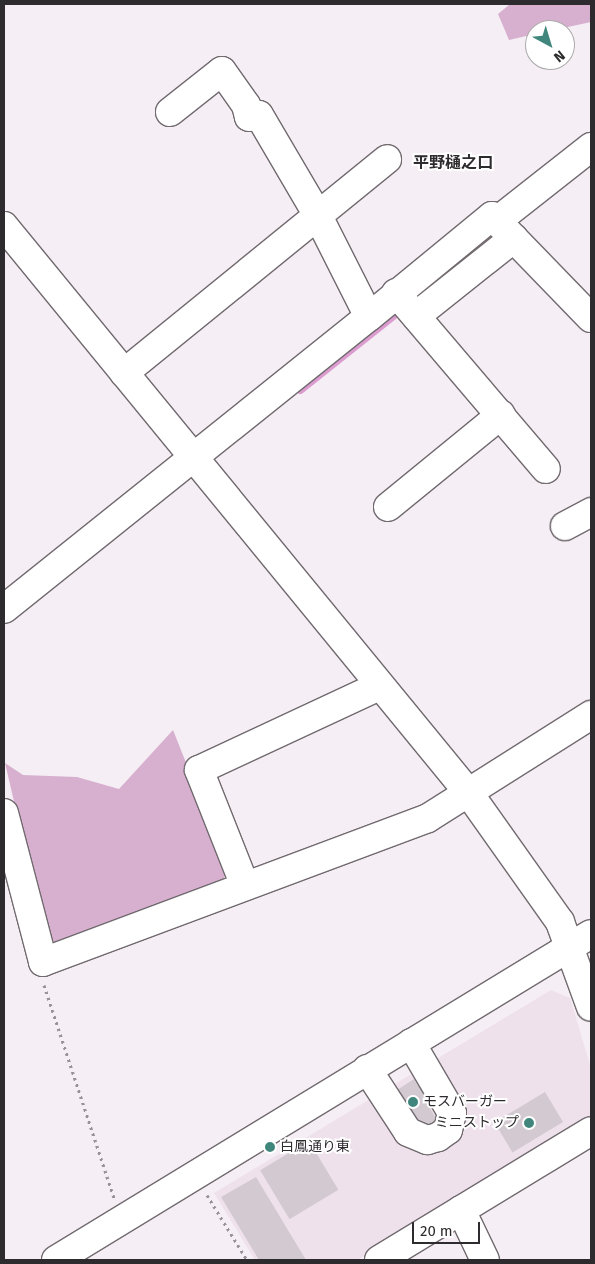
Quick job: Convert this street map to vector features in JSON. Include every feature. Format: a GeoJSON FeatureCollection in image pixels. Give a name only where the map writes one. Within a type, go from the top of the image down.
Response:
{"type":"FeatureCollection","features":[{"type":"Feature","properties":{"kind":"street"},"geometry":{"type":"LineString","coordinates":[[170,112],[222,70],[246,105],[249,117],[259,114],[317,214],[369,317]]}},
{"type":"Feature","properties":{"kind":"street"},"geometry":{"type":"LineString","coordinates":[[416,316],[591,147]]}},
{"type":"Feature","properties":{"kind":"street"},"geometry":{"type":"LineString","coordinates":[[124,373],[317,214],[387,159]]}},
{"type":"Feature","properties":{"kind":"street"},"geometry":{"type":"LineString","coordinates":[[4,609],[199,464],[396,292],[492,216],[591,318]]}},
{"type":"Feature","properties":{"kind":"street"},"geometry":{"type":"LineString","coordinates":[[4,226],[379,686],[468,792],[560,922],[581,940],[591,1007]]}},
{"type":"Feature","properties":{"kind":"street"},"geometry":{"type":"LineString","coordinates":[[396,292],[546,468]]}},
{"type":"Feature","properties":{"kind":"street"},"geometry":{"type":"LineString","coordinates":[[388,507],[501,416]]}},
{"type":"Feature","properties":{"kind":"street"},"geometry":{"type":"LineString","coordinates":[[565,526],[591,512]]}},
{"type":"Feature","properties":{"kind":"street"},"geometry":{"type":"LineString","coordinates":[[245,886],[199,770],[379,686]]}},
{"type":"Feature","properties":{"kind":"street"},"geometry":{"type":"LineString","coordinates":[[4,813],[42,962],[428,818],[591,715]]}},
{"type":"Feature","properties":{"kind":"street"},"geometry":{"type":"LineString","coordinates":[[56,1260],[88,1251],[367,1069],[581,940]]}},
{"type":"Feature","properties":{"kind":"street"},"geometry":{"type":"LineString","coordinates":[[367,1069],[408,1132],[427,1140],[438,1136],[448,1130],[452,1113],[411,1043]]}},
{"type":"Feature","properties":{"kind":"street"},"geometry":{"type":"LineString","coordinates":[[379,1260],[591,1131]]}},
{"type":"Feature","properties":{"kind":"street"},"geometry":{"type":"LineString","coordinates":[[461,1210],[485,1260]]}},
{"type":"Feature","properties":{"kind":"path"},"geometry":{"type":"LineString","coordinates":[[42,962],[41,974],[114,1198]]}},
{"type":"Feature","properties":{"kind":"path"},"geometry":{"type":"LineString","coordinates":[[206,1193],[247,1260]]}},
{"type":"Feature","properties":{"kind":"shaded area"},"geometry":{"type":"Polygon","coordinates":[[[510,4],[591,4],[591,22],[575,25],[575,20],[525,20],[525,36],[509,40],[498,14],[510,4]]]}},
{"type":"Feature","properties":{"kind":"shaded area"},"geometry":{"type":"Polygon","coordinates":[[[173,730],[228,868],[222,883],[57,945],[46,938],[5,763],[23,775],[77,777],[119,789],[173,730]]]}},
{"type":"Feature","properties":{"kind":"shaded area"},"geometry":{"type":"Polygon","coordinates":[[[551,990],[570,998],[591,1068],[591,1119],[357,1260],[255,1260],[214,1193],[551,990]]]}},
{"type":"Feature","properties":{"kind":"building","name":"モスバーガー"},"geometry":{"type":"Polygon","coordinates":[[[414,1079],[418,1086],[423,1083],[430,1095],[424,1098],[438,1122],[426,1129],[420,1129],[397,1090],[414,1079]]]}},
{"type":"Feature","properties":{"kind":"building","name":"ミニストップ"},"geometry":{"type":"Polygon","coordinates":[[[545,1092],[563,1122],[512,1152],[494,1122],[545,1092]]]}},
{"type":"Feature","properties":{"kind":"building"},"geometry":{"type":"Polygon","coordinates":[[[309,1141],[338,1190],[289,1219],[260,1170],[309,1141]]]}},
{"type":"Feature","properties":{"kind":"building"},"geometry":{"type":"Polygon","coordinates":[[[256,1177],[306,1260],[259,1260],[221,1197],[256,1177]]]}},
{"type":"Feature","properties":{"kind":"waterway"},"geometry":{"type":"LineString","coordinates":[[411,301],[499,232]]}},
{"type":"Feature","properties":{"kind":"waterway"},"geometry":{"type":"LineString","coordinates":[[300,390],[403,308]]}},
{"type":"Feature","properties":{"kind":"place","name":"モスバーガー"},"geometry":{"type":"Point","coordinates":[413,1102]}},
{"type":"Feature","properties":{"kind":"place","name":"ミニストップ"},"geometry":{"type":"Point","coordinates":[529,1123]}},
{"type":"Feature","properties":{"kind":"place","name":"白鳳通り東"},"geometry":{"type":"Point","coordinates":[270,1147]}},
{"type":"Feature","properties":{"kind":"district","name":"平野樋之口"},"geometry":{"type":"Point","coordinates":[453,163]}}]}
